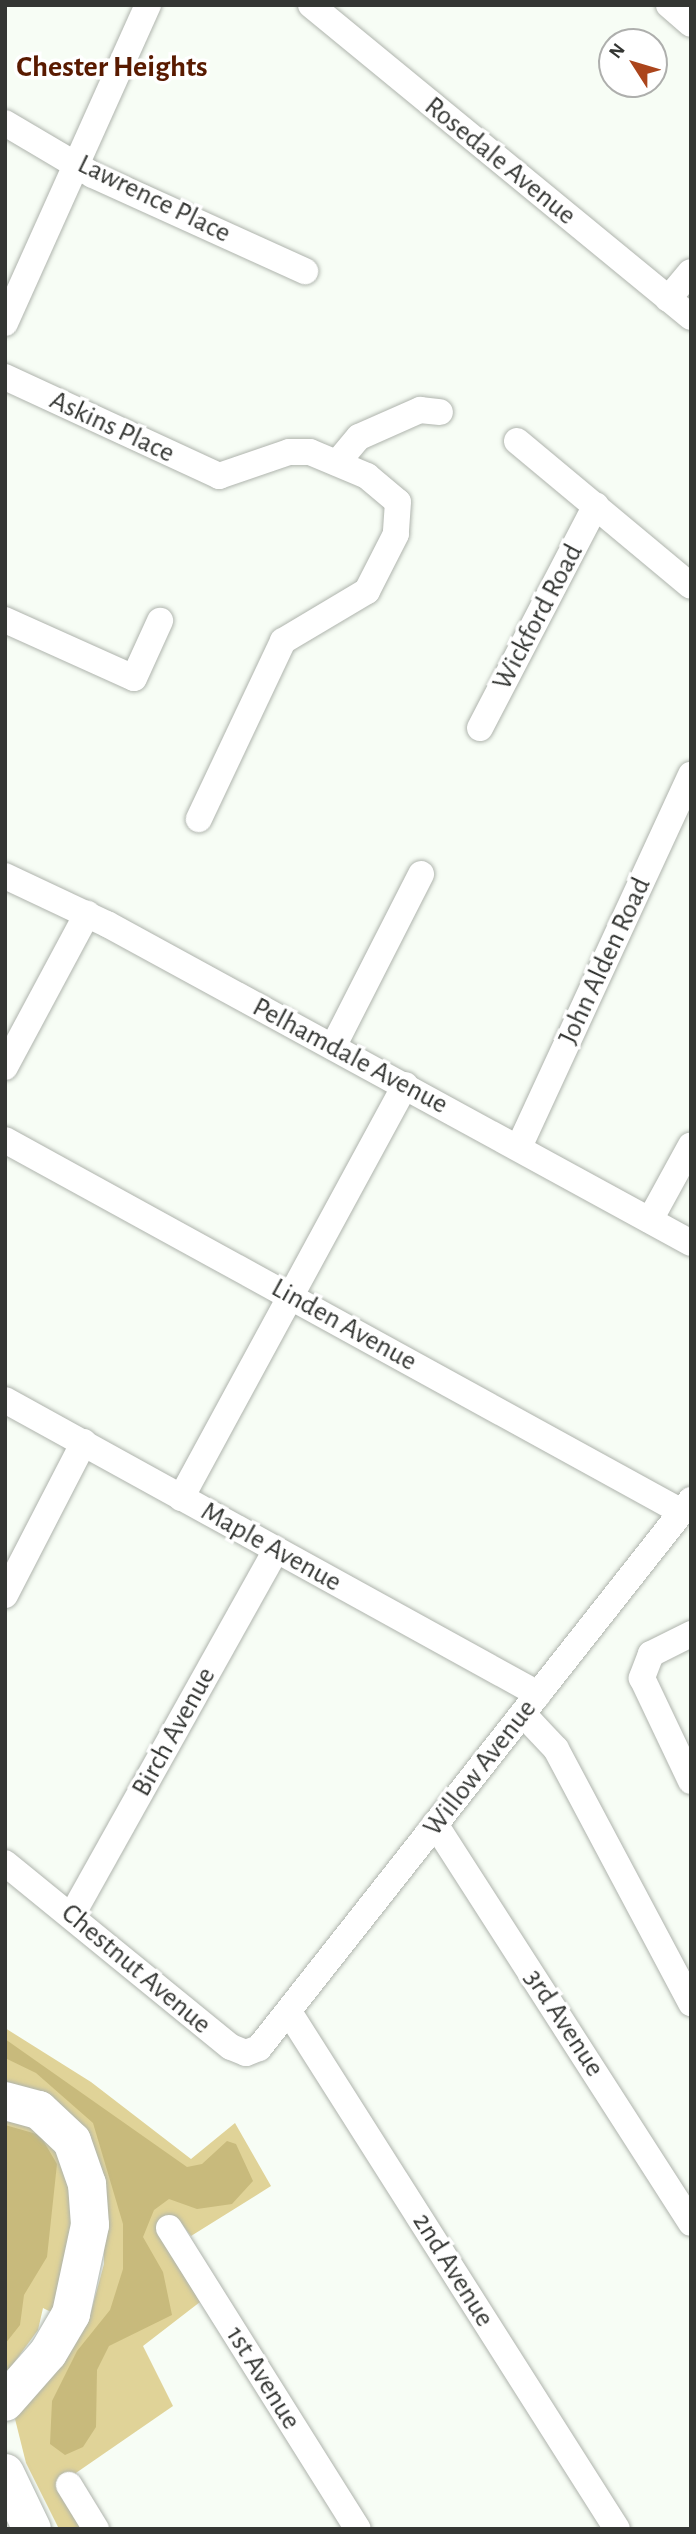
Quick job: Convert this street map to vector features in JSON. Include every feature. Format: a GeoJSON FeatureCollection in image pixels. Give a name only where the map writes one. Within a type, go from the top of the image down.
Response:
{"type":"FeatureCollection","features":[{"type":"Feature","properties":{"kind":"highway"},"geometry":{"type":"LineString","coordinates":[[5,2101],[45,2113],[72,2141],[87,2184],[90,2225],[71,2314],[48,2353],[7,2401]]}},
{"type":"Feature","properties":{"kind":"highway"},"geometry":{"type":"LineString","coordinates":[[5,2473],[32,2529]]}},
{"type":"Feature","properties":{"kind":"street"},"geometry":{"type":"LineString","coordinates":[[5,323],[148,5]]}},
{"type":"Feature","properties":{"kind":"street","name":"Rosedale Avenue"},"geometry":{"type":"LineString","coordinates":[[311,5],[691,317]]}},
{"type":"Feature","properties":{"kind":"street"},"geometry":{"type":"LineString","coordinates":[[669,5],[690,21]]}},
{"type":"Feature","properties":{"kind":"street","name":"Lawrence Place"},"geometry":{"type":"LineString","coordinates":[[5,123],[75,163],[304,271]]}},
{"type":"Feature","properties":{"kind":"street"},"geometry":{"type":"LineString","coordinates":[[668,299],[691,272]]}},
{"type":"Feature","properties":{"kind":"street","name":"Askins Place"},"geometry":{"type":"LineString","coordinates":[[5,377],[219,476],[289,452],[337,463]]}},
{"type":"Feature","properties":{"kind":"street"},"geometry":{"type":"LineString","coordinates":[[199,819],[283,641],[317,615],[353,605],[381,570],[396,534],[398,502],[391,492],[337,463],[359,437],[420,410],[440,412]]}},
{"type":"Feature","properties":{"kind":"street"},"geometry":{"type":"LineString","coordinates":[[517,441],[691,586]]}},
{"type":"Feature","properties":{"kind":"street","name":"Wickford Road"},"geometry":{"type":"LineString","coordinates":[[480,727],[596,505]]}},
{"type":"Feature","properties":{"kind":"street"},"geometry":{"type":"LineString","coordinates":[[5,620],[134,678],[160,621]]}},
{"type":"Feature","properties":{"kind":"street","name":"John Alden Road"},"geometry":{"type":"LineString","coordinates":[[519,1147],[691,775]]}},
{"type":"Feature","properties":{"kind":"street"},"geometry":{"type":"LineString","coordinates":[[333,1047],[421,874]]}},
{"type":"Feature","properties":{"kind":"street","name":"Pelhamdale Avenue"},"geometry":{"type":"LineString","coordinates":[[5,876],[87,914],[691,1243]]}},
{"type":"Feature","properties":{"kind":"street"},"geometry":{"type":"LineString","coordinates":[[5,1067],[87,914]]}},
{"type":"Feature","properties":{"kind":"street"},"geometry":{"type":"LineString","coordinates":[[181,1498],[405,1085]]}},
{"type":"Feature","properties":{"kind":"street","name":"Linden Avenue"},"geometry":{"type":"LineString","coordinates":[[5,1140],[686,1506]]}},
{"type":"Feature","properties":{"kind":"street"},"geometry":{"type":"LineString","coordinates":[[650,1220],[691,1145]]}},
{"type":"Feature","properties":{"kind":"street","name":"Maple Avenue"},"geometry":{"type":"LineString","coordinates":[[5,1400],[276,1550],[530,1704],[691,2003]]}},
{"type":"Feature","properties":{"kind":"street"},"geometry":{"type":"LineString","coordinates":[[5,1595],[84,1442]]}},
{"type":"Feature","properties":{"kind":"street","name":"Willow Avenue"},"geometry":{"type":"LineString","coordinates":[[270,2036],[686,1506]]}},
{"type":"Feature","properties":{"kind":"street","name":"Birch Avenue"},"geometry":{"type":"LineString","coordinates":[[72,1915],[276,1550]]}},
{"type":"Feature","properties":{"kind":"street"},"geometry":{"type":"LineString","coordinates":[[691,1634],[651,1654],[642,1678],[691,1781]]}},
{"type":"Feature","properties":{"kind":"street","name":"3rd Avenue"},"geometry":{"type":"LineString","coordinates":[[435,1824],[691,2223]]}},
{"type":"Feature","properties":{"kind":"street","name":"Chestnut Avenue"},"geometry":{"type":"LineString","coordinates":[[5,1863],[231,2047],[246,2053],[270,2036]]}},
{"type":"Feature","properties":{"kind":"street","name":"2nd Avenue"},"geometry":{"type":"LineString","coordinates":[[289,2012],[617,2529]]}},
{"type":"Feature","properties":{"kind":"street","name":"1st Avenue"},"geometry":{"type":"LineString","coordinates":[[169,2228],[358,2529]]}},
{"type":"Feature","properties":{"kind":"street"},"geometry":{"type":"LineString","coordinates":[[69,2485],[96,2529]]}},
{"type":"Feature","properties":{"kind":"shaded area"},"geometry":{"type":"Polygon","coordinates":[[[5,2028],[91,2082],[191,2159],[235,2123],[271,2186],[191,2236],[182,2224],[158,2231],[200,2302],[143,2346],[173,2406],[57,2486],[83,2529],[59,2529],[26,2463],[15,2419],[88,2323],[104,2264],[104,2185],[5,2086],[5,2028]]]}},
{"type":"Feature","properties":{"kind":"shaded area"},"geometry":{"type":"Polygon","coordinates":[[[5,2039],[187,2167],[202,2164],[227,2141],[236,2144],[253,2181],[232,2204],[197,2209],[169,2199],[154,2210],[143,2237],[163,2272],[172,2315],[109,2346],[97,2370],[96,2427],[83,2447],[65,2455],[50,2444],[52,2401],[77,2351],[110,2310],[123,2269],[123,2224],[93,2123],[36,2073],[5,2058],[5,2039]]]}},
{"type":"Feature","properties":{"kind":"shaded area"},"geometry":{"type":"Polygon","coordinates":[[[5,2113],[30,2117],[69,2155],[77,2238],[55,2314],[43,2308],[38,2330],[5,2375],[5,2113]]]}},
{"type":"Feature","properties":{"kind":"shaded area"},"geometry":{"type":"Polygon","coordinates":[[[5,2125],[40,2135],[57,2164],[47,2257],[24,2295],[20,2325],[5,2344],[5,2125]]]}},
{"type":"Feature","properties":{"kind":"district","name":"Chester Heights"},"geometry":{"type":"Point","coordinates":[112,67]}}]}
